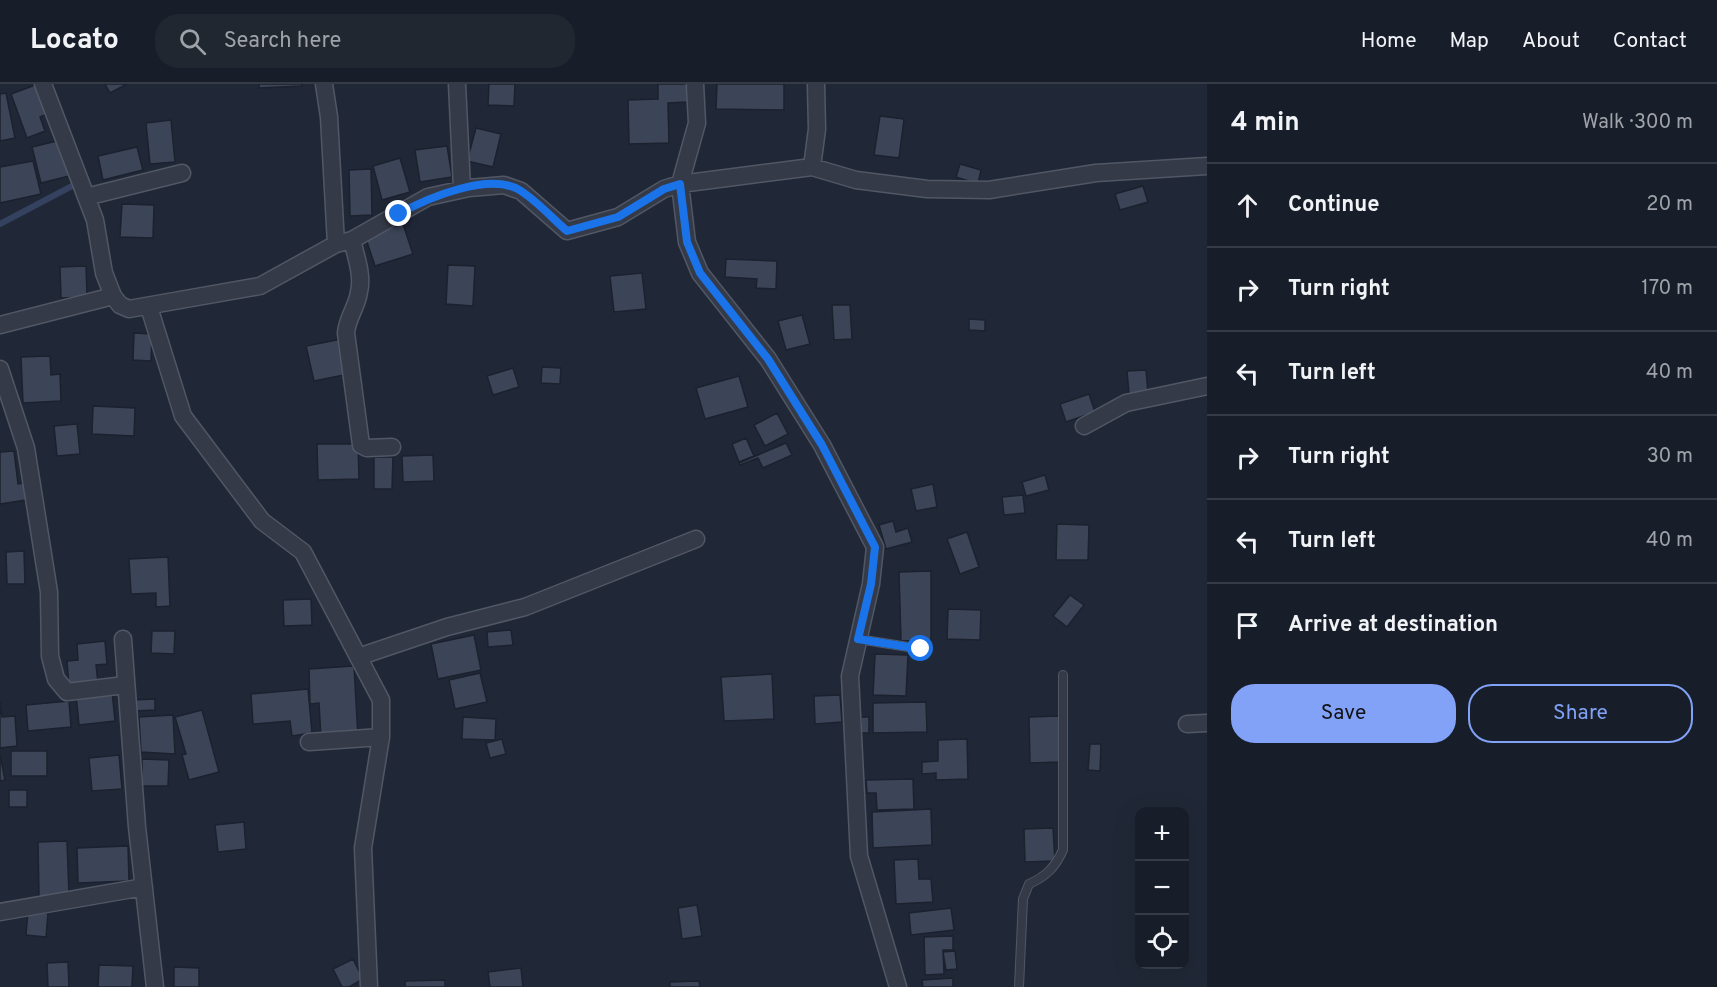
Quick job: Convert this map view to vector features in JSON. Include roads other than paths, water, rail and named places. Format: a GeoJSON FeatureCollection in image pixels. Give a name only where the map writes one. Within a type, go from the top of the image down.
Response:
{"type":"FeatureCollection","features":[{"type":"Feature","properties":{"kind":"street"},"geometry":{"type":"LineString","coordinates":[[42,84],[96,220],[104,273],[113,296],[120,306],[129,309],[260,286],[428,197],[462,189],[504,185],[521,191],[567,231],[618,217],[664,189],[680,184],[812,167],[856,180],[927,189],[989,190],[1096,173],[1207,166]]}},
{"type":"Feature","properties":{"kind":"street"},"geometry":{"type":"LineString","coordinates":[[324,84],[344,242],[361,276],[359,294],[346,333],[361,445],[367,448],[392,447]]}},
{"type":"Feature","properties":{"kind":"street"},"geometry":{"type":"LineString","coordinates":[[457,84],[462,189]]}},
{"type":"Feature","properties":{"kind":"street"},"geometry":{"type":"LineString","coordinates":[[695,84],[697,123],[680,184],[687,242],[700,273],[768,359],[822,445],[875,547],[871,584],[850,676],[859,856],[898,987]]}},
{"type":"Feature","properties":{"kind":"street"},"geometry":{"type":"LineString","coordinates":[[812,167],[817,129],[816,84]]}},
{"type":"Feature","properties":{"kind":"street"},"geometry":{"type":"LineString","coordinates":[[86,197],[182,173]]}},
{"type":"Feature","properties":{"kind":"street"},"geometry":{"type":"LineString","coordinates":[[0,325],[113,296]]}},
{"type":"Feature","properties":{"kind":"street"},"geometry":{"type":"LineString","coordinates":[[149,307],[183,416],[262,521],[303,552],[381,700],[381,737],[363,848],[369,987]]}},
{"type":"Feature","properties":{"kind":"street"},"geometry":{"type":"LineString","coordinates":[[0,369],[26,448],[49,592],[50,656],[56,679],[67,692],[125,684]]}},
{"type":"Feature","properties":{"kind":"street"},"geometry":{"type":"LineString","coordinates":[[1084,426],[1126,404],[1207,386]]}},
{"type":"Feature","properties":{"kind":"street"},"geometry":{"type":"LineString","coordinates":[[358,657],[447,627],[525,607],[696,538]]}},
{"type":"Feature","properties":{"kind":"street"},"geometry":{"type":"LineString","coordinates":[[123,639],[125,684],[155,987]]}},
{"type":"Feature","properties":{"kind":"street"},"geometry":{"type":"LineString","coordinates":[[1187,724],[1207,723]]}},
{"type":"Feature","properties":{"kind":"street"},"geometry":{"type":"LineString","coordinates":[[309,742],[381,737]]}},
{"type":"Feature","properties":{"kind":"street"},"geometry":{"type":"LineString","coordinates":[[0,912],[144,887]]}},
{"type":"Feature","properties":{"kind":"lane"},"geometry":{"type":"LineString","coordinates":[[858,639],[921,649]]}},
{"type":"Feature","properties":{"kind":"lane"},"geometry":{"type":"LineString","coordinates":[[1019,987],[1023,898],[1029,884],[1041,879],[1056,867],[1063,850],[1063,675]]}},
{"type":"Feature","properties":{"kind":"waterway"},"geometry":{"type":"LineString","coordinates":[[0,224],[72,186]]}}]}
